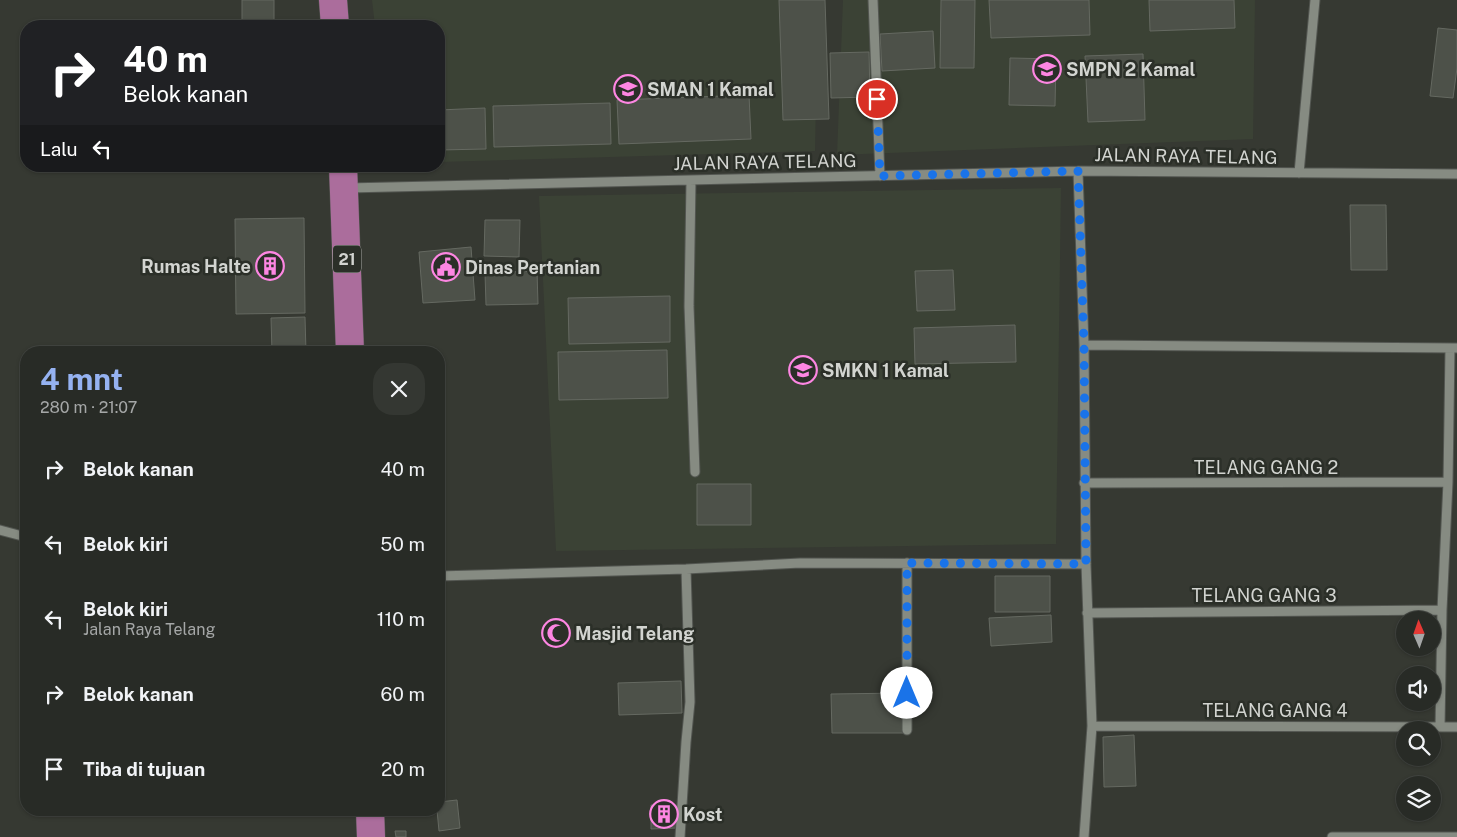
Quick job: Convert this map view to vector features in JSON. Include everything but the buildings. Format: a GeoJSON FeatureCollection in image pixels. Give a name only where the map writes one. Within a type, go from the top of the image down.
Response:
{"type":"FeatureCollection","features":[{"type":"Feature","properties":{"kind":"highway"},"geometry":{"type":"LineString","coordinates":[[333,0],[335,20]]}},
{"type":"Feature","properties":{"kind":"highway","name":"21"},"geometry":{"type":"LineString","coordinates":[[344,177],[350,346]]}},
{"type":"Feature","properties":{"kind":"highway"},"geometry":{"type":"LineString","coordinates":[[370,816],[371,837]]}},
{"type":"Feature","properties":{"kind":"street"},"geometry":{"type":"LineString","coordinates":[[873,0],[880,176]]}},
{"type":"Feature","properties":{"kind":"street"},"geometry":{"type":"LineString","coordinates":[[1299,173],[1315,0]]}},
{"type":"Feature","properties":{"kind":"street"},"geometry":{"type":"LineString","coordinates":[[1078,171],[1084,345],[1084,483],[1087,613],[1092,726],[1084,837]]}},
{"type":"Feature","properties":{"kind":"street","name":"JALAN RAYA TELANG"},"geometry":{"type":"LineString","coordinates":[[344,177],[691,181],[1078,171],[1457,174]]}},
{"type":"Feature","properties":{"kind":"street"},"geometry":{"type":"LineString","coordinates":[[691,181],[689,306],[695,472]]}},
{"type":"Feature","properties":{"kind":"street"},"geometry":{"type":"LineString","coordinates":[[1084,345],[1453,348],[1442,610],[1440,721]]}},
{"type":"Feature","properties":{"kind":"street","name":"TELANG GANG 2"},"geometry":{"type":"LineString","coordinates":[[1084,483],[1448,482]]}},
{"type":"Feature","properties":{"kind":"street"},"geometry":{"type":"LineString","coordinates":[[0,530],[20,535]]}},
{"type":"Feature","properties":{"kind":"street"},"geometry":{"type":"LineString","coordinates":[[907,563],[907,730]]}},
{"type":"Feature","properties":{"kind":"street"},"geometry":{"type":"LineString","coordinates":[[445,576],[800,564],[1086,564]]}},
{"type":"Feature","properties":{"kind":"street"},"geometry":{"type":"LineString","coordinates":[[680,837],[690,702],[686,569]]}},
{"type":"Feature","properties":{"kind":"street","name":"TELANG GANG 3"},"geometry":{"type":"LineString","coordinates":[[1087,613],[1442,610]]}},
{"type":"Feature","properties":{"kind":"street","name":"TELANG GANG 4"},"geometry":{"type":"LineString","coordinates":[[1092,726],[1396,727]]}},
{"type":"Feature","properties":{"kind":"street","name":"TELANG GANG 4"},"geometry":{"type":"LineString","coordinates":[[1441,727],[1457,727]]}},
{"type":"Feature","properties":{"kind":"street"},"geometry":{"type":"LineString","coordinates":[[1332,837],[1457,837]]}},
{"type":"Feature","properties":{"kind":"shaded area","name":"SMAN 1 Kamal"},"geometry":{"type":"Polygon","coordinates":[[[372,0],[818,0],[815,151],[445,162],[445,20],[374,20],[372,0]]]}},
{"type":"Feature","properties":{"kind":"shaded area","name":"SMPN 2 Kamal"},"geometry":{"type":"Polygon","coordinates":[[[843,0],[1255,0],[1253,139],[837,155],[843,0]]]}},
{"type":"Feature","properties":{"kind":"shaded area","name":"SMKN 1 Kamal"},"geometry":{"type":"Polygon","coordinates":[[[1061,188],[1056,544],[556,551],[539,196],[1061,188]]]}},
{"type":"Feature","properties":{"kind":"place","name":"SMPN 2 Kamal"},"geometry":{"type":"Point","coordinates":[1047,69]}},
{"type":"Feature","properties":{"kind":"place","name":"SMAN 1 Kamal"},"geometry":{"type":"Point","coordinates":[628,89]}},
{"type":"Feature","properties":{"kind":"place","name":"Rumas Halte"},"geometry":{"type":"Point","coordinates":[270,266]}},
{"type":"Feature","properties":{"kind":"place","name":"Dinas Pertanian"},"geometry":{"type":"Point","coordinates":[446,267]}},
{"type":"Feature","properties":{"kind":"place","name":"SMKN 1 Kamal"},"geometry":{"type":"Point","coordinates":[803,370]}},
{"type":"Feature","properties":{"kind":"place","name":"Masjid Telang"},"geometry":{"type":"Point","coordinates":[556,633]}},
{"type":"Feature","properties":{"kind":"place","name":"Kost"},"geometry":{"type":"Point","coordinates":[664,814]}},
{"type":"Feature","properties":{"kind":"route"},"geometry":{"type":"LineString","coordinates":[[877,99],[880,176],[1078,171],[1084,345],[1086,564],[907,563],[907,693]]}}]}
